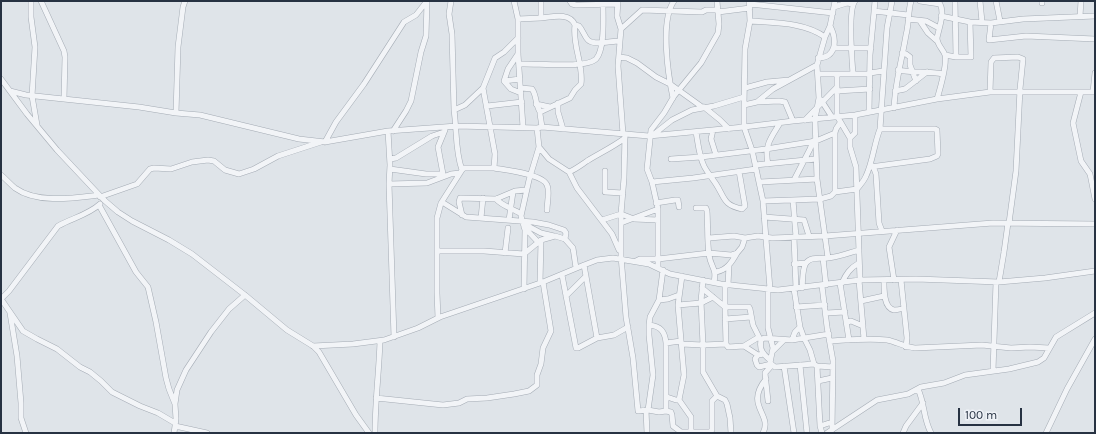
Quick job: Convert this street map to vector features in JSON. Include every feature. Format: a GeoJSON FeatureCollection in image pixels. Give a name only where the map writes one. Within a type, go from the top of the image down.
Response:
{"type":"FeatureCollection","features":[{"type":"Feature","properties":{"kind":"street"},"geometry":{"type":"LineString","coordinates":[[31,1],[31,17],[35,47],[32,96],[37,126]]}},
{"type":"Feature","properties":{"kind":"street"},"geometry":{"type":"LineString","coordinates":[[41,1],[65,56],[64,98]]}},
{"type":"Feature","properties":{"kind":"street"},"geometry":{"type":"LineString","coordinates":[[176,113],[178,47],[182,7],[185,1]]}},
{"type":"Feature","properties":{"kind":"street"},"geometry":{"type":"LineString","coordinates":[[323,142],[367,79],[404,22],[416,15],[427,1]]}},
{"type":"Feature","properties":{"kind":"street"},"geometry":{"type":"LineString","coordinates":[[394,337],[389,184],[390,131],[406,111],[411,101],[421,52],[426,36],[427,1]]}},
{"type":"Feature","properties":{"kind":"street"},"geometry":{"type":"LineString","coordinates":[[438,318],[437,218],[442,202],[461,171],[458,161],[457,126],[454,110],[452,34],[449,14],[451,1]]}},
{"type":"Feature","properties":{"kind":"street"},"geometry":{"type":"LineString","coordinates":[[514,1],[518,20],[518,54],[520,64],[523,127]]}},
{"type":"Feature","properties":{"kind":"street"},"geometry":{"type":"LineString","coordinates":[[541,1],[541,18]]}},
{"type":"Feature","properties":{"kind":"street"},"geometry":{"type":"LineString","coordinates":[[570,1],[572,4],[576,5],[587,3],[603,4],[618,2],[617,16],[621,29],[619,41],[619,77],[624,135],[620,252],[638,411],[647,410],[671,412],[673,426],[677,430],[681,432],[708,432],[712,430],[712,401],[717,396]]}},
{"type":"Feature","properties":{"kind":"street"},"geometry":{"type":"LineString","coordinates":[[673,98],[667,69],[667,38],[670,11],[674,1]]}},
{"type":"Feature","properties":{"kind":"street"},"geometry":{"type":"LineString","coordinates":[[647,433],[647,410],[653,375],[649,324],[650,317],[658,300],[661,269],[658,258],[658,210],[652,182],[647,169],[651,130],[678,91],[701,63],[718,33],[719,24],[717,1]]}},
{"type":"Feature","properties":{"kind":"street"},"geometry":{"type":"LineString","coordinates":[[831,431],[833,367],[825,305],[825,236],[817,179],[814,141],[815,119],[820,100],[817,65],[818,58],[830,26],[835,1]]}},
{"type":"Feature","properties":{"kind":"street"},"geometry":{"type":"LineString","coordinates":[[869,112],[871,48],[875,1]]}},
{"type":"Feature","properties":{"kind":"street"},"geometry":{"type":"LineString","coordinates":[[763,201],[820,199],[831,196],[835,192],[857,189],[866,178],[871,167],[875,142],[880,129],[883,71],[892,1]]}},
{"type":"Feature","properties":{"kind":"street"},"geometry":{"type":"LineString","coordinates":[[894,108],[898,70],[907,33],[911,1]]}},
{"type":"Feature","properties":{"kind":"street"},"geometry":{"type":"LineString","coordinates":[[920,1],[940,3],[941,16],[937,41]]}},
{"type":"Feature","properties":{"kind":"street"},"geometry":{"type":"LineString","coordinates":[[955,1],[956,57]]}},
{"type":"Feature","properties":{"kind":"street"},"geometry":{"type":"LineString","coordinates":[[980,1],[982,22]]}},
{"type":"Feature","properties":{"kind":"street"},"geometry":{"type":"LineString","coordinates":[[996,1],[1000,21]]}},
{"type":"Feature","properties":{"kind":"street"},"geometry":{"type":"LineString","coordinates":[[1080,16],[1081,1]]}},
{"type":"Feature","properties":{"kind":"street"},"geometry":{"type":"LineString","coordinates":[[834,7],[854,2],[851,16],[853,74]]}},
{"type":"Feature","properties":{"kind":"street"},"geometry":{"type":"LineString","coordinates":[[520,64],[579,64],[591,62],[596,59],[602,43],[603,4]]}},
{"type":"Feature","properties":{"kind":"street"},"geometry":{"type":"LineString","coordinates":[[621,29],[642,10],[702,12],[706,10],[718,11],[750,4],[833,13]]}},
{"type":"Feature","properties":{"kind":"street"},"geometry":{"type":"LineString","coordinates":[[750,4],[750,21],[744,49],[744,128],[752,150],[760,182],[765,220],[769,289],[768,328],[773,352],[771,363],[765,373]]}},
{"type":"Feature","properties":{"kind":"street"},"geometry":{"type":"LineString","coordinates":[[874,11],[926,21],[939,28]]}},
{"type":"Feature","properties":{"kind":"street"},"geometry":{"type":"LineString","coordinates":[[518,20],[562,16],[568,17],[575,25],[581,28],[589,41],[602,43],[619,41]]}},
{"type":"Feature","properties":{"kind":"street"},"geometry":{"type":"LineString","coordinates":[[941,16],[970,22],[990,23],[1023,19],[1095,16]]}},
{"type":"Feature","properties":{"kind":"street"},"geometry":{"type":"LineString","coordinates":[[920,20],[928,33],[937,41],[945,55],[942,82],[937,99]]}},
{"type":"Feature","properties":{"kind":"street"},"geometry":{"type":"LineString","coordinates":[[750,21],[781,23],[812,29],[825,37]]}},
{"type":"Feature","properties":{"kind":"street"},"geometry":{"type":"LineString","coordinates":[[945,55],[970,57],[970,22]]}},
{"type":"Feature","properties":{"kind":"street"},"geometry":{"type":"LineString","coordinates":[[990,23],[989,40],[1026,36],[1095,39]]}},
{"type":"Feature","properties":{"kind":"street"},"geometry":{"type":"LineString","coordinates":[[540,112],[570,98],[581,84],[581,75],[575,45],[575,25]]}},
{"type":"Feature","properties":{"kind":"street"},"geometry":{"type":"LineString","coordinates":[[818,58],[827,57],[835,48],[833,31],[830,26]]}},
{"type":"Feature","properties":{"kind":"street"},"geometry":{"type":"LineString","coordinates":[[454,110],[465,105],[483,88],[495,58],[504,52],[518,38]]}},
{"type":"Feature","properties":{"kind":"street"},"geometry":{"type":"LineString","coordinates":[[835,48],[871,48]]}},
{"type":"Feature","properties":{"kind":"street"},"geometry":{"type":"LineString","coordinates":[[902,53],[910,57],[912,72],[916,81]]}},
{"type":"Feature","properties":{"kind":"street"},"geometry":{"type":"LineString","coordinates":[[504,81],[508,69],[518,54]]}},
{"type":"Feature","properties":{"kind":"street"},"geometry":{"type":"LineString","coordinates":[[619,57],[627,58],[637,63],[656,77],[670,84],[703,107],[729,129]]}},
{"type":"Feature","properties":{"kind":"street"},"geometry":{"type":"LineString","coordinates":[[990,92],[991,62],[994,58],[1018,57],[1023,59],[1016,171],[1004,252],[997,282],[993,371]]}},
{"type":"Feature","properties":{"kind":"street"},"geometry":{"type":"LineString","coordinates":[[758,102],[773,89],[817,65]]}},
{"type":"Feature","properties":{"kind":"street"},"geometry":{"type":"LineString","coordinates":[[898,70],[943,74]]}},
{"type":"Feature","properties":{"kind":"street"},"geometry":{"type":"LineString","coordinates":[[818,74],[837,75],[883,71]]}},
{"type":"Feature","properties":{"kind":"street"},"geometry":{"type":"LineString","coordinates":[[895,91],[905,89],[927,72]]}},
{"type":"Feature","properties":{"kind":"street"},"geometry":{"type":"LineString","coordinates":[[1,175],[14,188],[20,191],[50,199],[101,197],[137,184],[150,169],[154,168],[171,169],[192,162],[208,160],[214,161],[225,170],[239,174],[254,169],[278,156],[323,142],[390,131],[445,129],[457,126],[491,126],[539,127],[651,136],[744,128],[835,116],[855,115],[937,99],[990,92],[1094,92],[1095,73]]}},
{"type":"Feature","properties":{"kind":"street"},"geometry":{"type":"LineString","coordinates":[[835,116],[837,102],[837,75]]}},
{"type":"Feature","properties":{"kind":"street"},"geometry":{"type":"LineString","coordinates":[[1,79],[37,126],[101,197],[111,206],[132,221],[192,254],[287,330],[313,346],[325,360],[356,415],[369,433]]}},
{"type":"Feature","properties":{"kind":"street"},"geometry":{"type":"LineString","coordinates":[[504,81],[520,79]]}},
{"type":"Feature","properties":{"kind":"street"},"geometry":{"type":"LineString","coordinates":[[745,88],[767,82],[784,79],[790,80]]}},
{"type":"Feature","properties":{"kind":"street"},"geometry":{"type":"LineString","coordinates":[[504,81],[511,89],[521,91],[532,88],[534,91],[536,104],[540,112],[539,147],[530,175],[521,213],[524,224],[524,289]]}},
{"type":"Feature","properties":{"kind":"street"},"geometry":{"type":"LineString","coordinates":[[483,88],[496,154],[494,168]]}},
{"type":"Feature","properties":{"kind":"street"},"geometry":{"type":"LineString","coordinates":[[820,100],[837,89],[870,89]]}},
{"type":"Feature","properties":{"kind":"street"},"geometry":{"type":"LineString","coordinates":[[10,91],[32,96],[64,98],[200,115],[299,139],[323,142]]}},
{"type":"Feature","properties":{"kind":"street"},"geometry":{"type":"LineString","coordinates":[[1081,92],[1073,123],[1081,161],[1090,174],[1095,199]]}},
{"type":"Feature","properties":{"kind":"street"},"geometry":{"type":"LineString","coordinates":[[765,95],[772,101]]}},
{"type":"Feature","properties":{"kind":"street"},"geometry":{"type":"LineString","coordinates":[[827,96],[837,102]]}},
{"type":"Feature","properties":{"kind":"street"},"geometry":{"type":"LineString","coordinates":[[651,136],[672,120],[692,110],[714,106],[744,97]]}},
{"type":"Feature","properties":{"kind":"street"},"geometry":{"type":"LineString","coordinates":[[820,100],[835,116],[850,138],[850,147],[856,167],[859,263],[864,339]]}},
{"type":"Feature","properties":{"kind":"street"},"geometry":{"type":"LineString","coordinates":[[487,106],[522,102]]}},
{"type":"Feature","properties":{"kind":"street"},"geometry":{"type":"LineString","coordinates":[[744,105],[758,102],[785,102],[793,121]]}},
{"type":"Feature","properties":{"kind":"street"},"geometry":{"type":"LineString","coordinates":[[558,103],[558,112],[563,129]]}},
{"type":"Feature","properties":{"kind":"street"},"geometry":{"type":"LineString","coordinates":[[536,104],[550,107]]}},
{"type":"Feature","properties":{"kind":"street"},"geometry":{"type":"LineString","coordinates":[[805,120],[817,107]]}},
{"type":"Feature","properties":{"kind":"street"},"geometry":{"type":"LineString","coordinates":[[850,138],[854,133],[855,115]]}},
{"type":"Feature","properties":{"kind":"street"},"geometry":{"type":"LineString","coordinates":[[768,164],[766,149],[780,123]]}},
{"type":"Feature","properties":{"kind":"street"},"geometry":{"type":"LineString","coordinates":[[835,192],[835,133],[836,128],[840,123]]}},
{"type":"Feature","properties":{"kind":"street"},"geometry":{"type":"LineString","coordinates":[[390,159],[396,158],[445,129]]}},
{"type":"Feature","properties":{"kind":"street"},"geometry":{"type":"LineString","coordinates":[[444,175],[438,147],[445,129]]}},
{"type":"Feature","properties":{"kind":"street"},"geometry":{"type":"LineString","coordinates":[[871,167],[930,159],[938,154],[937,130],[935,129],[880,129]]}},
{"type":"Feature","properties":{"kind":"street"},"geometry":{"type":"LineString","coordinates":[[713,130],[711,139],[716,155]]}},
{"type":"Feature","properties":{"kind":"street"},"geometry":{"type":"LineString","coordinates":[[696,132],[704,166],[726,202],[733,207],[742,209],[745,206],[738,171]]}},
{"type":"Feature","properties":{"kind":"street"},"geometry":{"type":"LineString","coordinates":[[671,159],[766,149],[814,141],[835,133]]}},
{"type":"Feature","properties":{"kind":"street"},"geometry":{"type":"LineString","coordinates":[[569,172],[577,169],[587,161],[614,146],[624,135]]}},
{"type":"Feature","properties":{"kind":"street"},"geometry":{"type":"LineString","coordinates":[[794,180],[814,141]]}},
{"type":"Feature","properties":{"kind":"street"},"geometry":{"type":"LineString","coordinates":[[539,147],[549,159],[569,172],[577,188],[612,234],[620,252]]}},
{"type":"Feature","properties":{"kind":"street"},"geometry":{"type":"LineString","coordinates":[[652,182],[738,171],[768,164],[816,160]]}},
{"type":"Feature","properties":{"kind":"street"},"geometry":{"type":"LineString","coordinates":[[871,167],[876,174],[879,223],[882,231]]}},
{"type":"Feature","properties":{"kind":"street"},"geometry":{"type":"LineString","coordinates":[[389,184],[424,184],[444,175],[461,171],[464,168],[494,168],[530,175],[547,184],[547,210]]}},
{"type":"Feature","properties":{"kind":"street"},"geometry":{"type":"LineString","coordinates":[[390,169],[444,175]]}},
{"type":"Feature","properties":{"kind":"street"},"geometry":{"type":"LineString","coordinates":[[605,171],[605,192],[623,193]]}},
{"type":"Feature","properties":{"kind":"street"},"geometry":{"type":"LineString","coordinates":[[760,182],[817,179]]}},
{"type":"Feature","properties":{"kind":"street"},"geometry":{"type":"LineString","coordinates":[[462,215],[459,202],[460,198],[496,199],[513,192],[526,190]]}},
{"type":"Feature","properties":{"kind":"street"},"geometry":{"type":"LineString","coordinates":[[111,206],[114,192]]}},
{"type":"Feature","properties":{"kind":"street"},"geometry":{"type":"LineString","coordinates":[[509,220],[513,192]]}},
{"type":"Feature","properties":{"kind":"street"},"geometry":{"type":"LineString","coordinates":[[101,197],[99,205],[136,272],[148,287],[166,378],[175,404]]}},
{"type":"Feature","properties":{"kind":"street"},"geometry":{"type":"LineString","coordinates":[[481,218],[483,198]]}},
{"type":"Feature","properties":{"kind":"street"},"geometry":{"type":"LineString","coordinates":[[496,199],[499,203],[521,213],[533,222]]}},
{"type":"Feature","properties":{"kind":"street"},"geometry":{"type":"LineString","coordinates":[[656,203],[678,200],[679,207]]}},
{"type":"Feature","properties":{"kind":"street"},"geometry":{"type":"LineString","coordinates":[[793,200],[796,307],[800,327],[815,365],[818,381],[820,426],[822,433]]}},
{"type":"Feature","properties":{"kind":"street"},"geometry":{"type":"LineString","coordinates":[[442,202],[466,217],[509,220],[524,224],[541,233],[565,239],[573,248],[576,268]]}},
{"type":"Feature","properties":{"kind":"street"},"geometry":{"type":"LineString","coordinates":[[99,205],[82,216],[58,226],[1,298],[23,331],[57,349],[80,367],[90,372],[112,392],[165,417],[175,424],[207,433]]}},
{"type":"Feature","properties":{"kind":"street"},"geometry":{"type":"LineString","coordinates":[[696,208],[706,208],[710,262],[716,272],[714,282]]}},
{"type":"Feature","properties":{"kind":"street"},"geometry":{"type":"LineString","coordinates":[[612,234],[621,226],[634,219],[658,210]]}},
{"type":"Feature","properties":{"kind":"street"},"geometry":{"type":"LineString","coordinates":[[602,220],[621,214],[634,219],[658,220]]}},
{"type":"Feature","properties":{"kind":"street"},"geometry":{"type":"LineString","coordinates":[[765,220],[804,220],[809,236]]}},
{"type":"Feature","properties":{"kind":"street"},"geometry":{"type":"LineString","coordinates":[[524,224],[533,222],[564,230],[566,233],[565,239]]}},
{"type":"Feature","properties":{"kind":"street"},"geometry":{"type":"LineString","coordinates":[[709,238],[734,236],[745,238],[758,236],[766,238],[825,236],[1008,223],[1095,224]]}},
{"type":"Feature","properties":{"kind":"street"},"geometry":{"type":"LineString","coordinates":[[376,398],[444,405],[459,403],[467,399],[487,398],[529,391],[537,385],[537,375],[541,364],[543,348],[551,331],[542,283],[540,241],[524,224]]}},
{"type":"Feature","properties":{"kind":"street"},"geometry":{"type":"LineString","coordinates":[[505,253],[508,228]]}},
{"type":"Feature","properties":{"kind":"street"},"geometry":{"type":"LineString","coordinates":[[894,280],[888,248],[897,230]]}},
{"type":"Feature","properties":{"kind":"street"},"geometry":{"type":"LineString","coordinates":[[437,251],[524,254],[540,241],[555,236]]}},
{"type":"Feature","properties":{"kind":"street"},"geometry":{"type":"LineString","coordinates":[[716,272],[729,265],[742,247],[745,238]]}},
{"type":"Feature","properties":{"kind":"street"},"geometry":{"type":"LineString","coordinates":[[794,264],[806,263],[817,258],[841,256],[859,250]]}},
{"type":"Feature","properties":{"kind":"street"},"geometry":{"type":"LineString","coordinates":[[636,261],[640,259],[709,254],[731,255],[737,253]]}},
{"type":"Feature","properties":{"kind":"street"},"geometry":{"type":"LineString","coordinates":[[313,346],[353,344],[380,341],[394,337],[438,318],[542,283],[584,264],[596,260],[613,258],[621,258],[649,264],[670,274],[727,285],[769,289],[795,289],[860,280],[997,282],[1046,278],[1095,271]]}},
{"type":"Feature","properties":{"kind":"street"},"geometry":{"type":"LineString","coordinates":[[802,288],[803,272],[806,263]]}},
{"type":"Feature","properties":{"kind":"street"},"geometry":{"type":"LineString","coordinates":[[849,340],[841,283],[853,266],[859,263]]}},
{"type":"Feature","properties":{"kind":"street"},"geometry":{"type":"LineString","coordinates":[[584,264],[597,338]]}},
{"type":"Feature","properties":{"kind":"street"},"geometry":{"type":"LineString","coordinates":[[726,344],[725,307],[729,265]]}},
{"type":"Feature","properties":{"kind":"street"},"geometry":{"type":"LineString","coordinates":[[562,275],[576,348],[597,338],[614,335],[628,327]]}},
{"type":"Feature","properties":{"kind":"street"},"geometry":{"type":"LineString","coordinates":[[566,296],[586,276]]}},
{"type":"Feature","properties":{"kind":"street"},"geometry":{"type":"LineString","coordinates":[[679,400],[684,375],[678,305],[682,276]]}},
{"type":"Feature","properties":{"kind":"street"},"geometry":{"type":"LineString","coordinates":[[703,280],[701,303],[703,372],[717,396],[725,400],[727,404],[731,433]]}},
{"type":"Feature","properties":{"kind":"street"},"geometry":{"type":"LineString","coordinates":[[884,280],[884,296],[889,308],[894,310],[904,308]]}},
{"type":"Feature","properties":{"kind":"street"},"geometry":{"type":"LineString","coordinates":[[901,280],[907,338],[906,347]]}},
{"type":"Feature","properties":{"kind":"street"},"geometry":{"type":"LineString","coordinates":[[702,288],[725,307],[749,307],[753,325],[760,338],[760,355]]}},
{"type":"Feature","properties":{"kind":"street"},"geometry":{"type":"LineString","coordinates":[[174,433],[176,416],[175,404],[178,384],[211,332],[229,308],[245,295]]}},
{"type":"Feature","properties":{"kind":"street"},"geometry":{"type":"LineString","coordinates":[[658,300],[668,299],[679,295]]}},
{"type":"Feature","properties":{"kind":"street"},"geometry":{"type":"LineString","coordinates":[[861,301],[884,296]]}},
{"type":"Feature","properties":{"kind":"street"},"geometry":{"type":"LineString","coordinates":[[678,305],[701,303],[713,297]]}},
{"type":"Feature","properties":{"kind":"street"},"geometry":{"type":"LineString","coordinates":[[796,307],[825,305]]}},
{"type":"Feature","properties":{"kind":"street"},"geometry":{"type":"LineString","coordinates":[[10,312],[17,356],[21,418],[26,433]]}},
{"type":"Feature","properties":{"kind":"street"},"geometry":{"type":"LineString","coordinates":[[826,313],[845,312]]}},
{"type":"Feature","properties":{"kind":"street"},"geometry":{"type":"LineString","coordinates":[[827,433],[876,400],[908,394],[931,384],[944,383],[965,375],[1038,362],[1044,358],[1056,337],[1095,313]]}},
{"type":"Feature","properties":{"kind":"street"},"geometry":{"type":"LineString","coordinates":[[725,319],[751,317]]}},
{"type":"Feature","properties":{"kind":"street"},"geometry":{"type":"LineString","coordinates":[[847,322],[851,321],[863,326]]}},
{"type":"Feature","properties":{"kind":"street"},"geometry":{"type":"LineString","coordinates":[[649,324],[660,328],[665,334],[666,411]]}},
{"type":"Feature","properties":{"kind":"street"},"geometry":{"type":"LineString","coordinates":[[792,340],[795,332],[800,327]]}},
{"type":"Feature","properties":{"kind":"street"},"geometry":{"type":"LineString","coordinates":[[666,343],[681,342],[708,346],[726,344],[728,347],[744,346],[760,338],[792,340],[829,334]]}},
{"type":"Feature","properties":{"kind":"street"},"geometry":{"type":"LineString","coordinates":[[830,341],[864,339],[887,340],[906,347],[920,348],[982,345],[994,347],[1049,348]]}},
{"type":"Feature","properties":{"kind":"street"},"geometry":{"type":"LineString","coordinates":[[1046,433],[1067,389],[1095,339]]}},
{"type":"Feature","properties":{"kind":"street"},"geometry":{"type":"LineString","coordinates":[[768,401],[765,373],[756,363],[755,359],[760,355],[773,352],[784,340]]}},
{"type":"Feature","properties":{"kind":"street"},"geometry":{"type":"LineString","coordinates":[[375,433],[380,341]]}},
{"type":"Feature","properties":{"kind":"street"},"geometry":{"type":"LineString","coordinates":[[744,346],[760,355],[775,367],[800,365],[833,367]]}},
{"type":"Feature","properties":{"kind":"street"},"geometry":{"type":"LineString","coordinates":[[759,367],[771,363]]}},
{"type":"Feature","properties":{"kind":"street"},"geometry":{"type":"LineString","coordinates":[[800,365],[807,433]]}},
{"type":"Feature","properties":{"kind":"street"},"geometry":{"type":"LineString","coordinates":[[784,366],[794,433]]}},
{"type":"Feature","properties":{"kind":"street"},"geometry":{"type":"LineString","coordinates":[[818,381],[832,378]]}},
{"type":"Feature","properties":{"kind":"street"},"geometry":{"type":"LineString","coordinates":[[763,433],[766,425],[765,418],[760,410],[757,392],[766,379]]}},
{"type":"Feature","properties":{"kind":"street"},"geometry":{"type":"LineString","coordinates":[[918,389],[923,403],[926,422],[931,433]]}},
{"type":"Feature","properties":{"kind":"street"},"geometry":{"type":"LineString","coordinates":[[666,396],[679,400],[691,417],[692,432]]}},
{"type":"Feature","properties":{"kind":"street"},"geometry":{"type":"LineString","coordinates":[[903,433],[906,426],[923,403]]}},
{"type":"Feature","properties":{"kind":"street"},"geometry":{"type":"LineString","coordinates":[[820,426],[832,422]]}}]}
